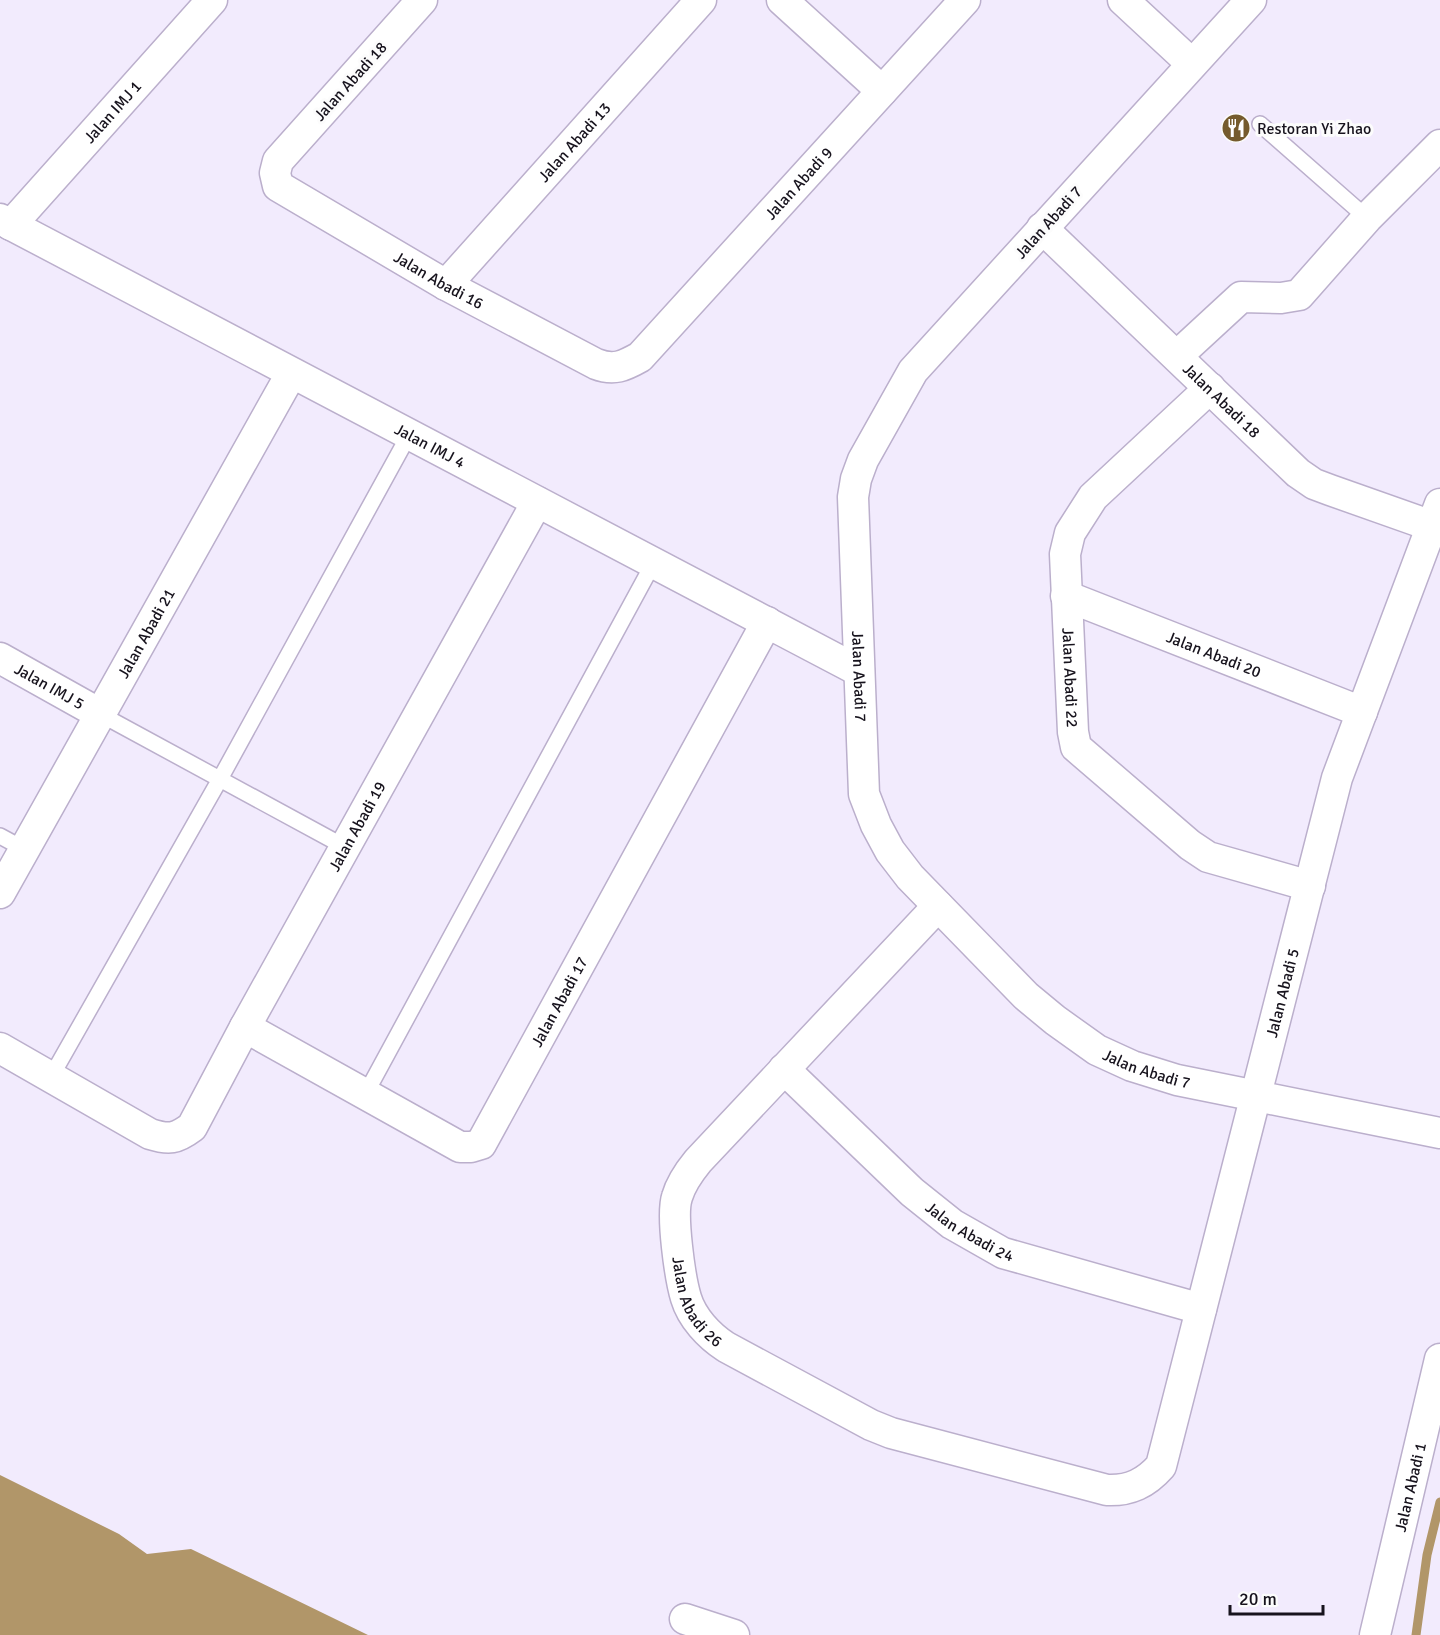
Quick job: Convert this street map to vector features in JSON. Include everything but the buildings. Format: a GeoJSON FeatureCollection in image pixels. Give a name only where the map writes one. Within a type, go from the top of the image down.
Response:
{"type":"FeatureCollection","features":[{"type":"Feature","properties":{"kind":"street","name":"Jalan IMJ 1"},"geometry":{"type":"LineString","coordinates":[[5,222],[212,0]]}},
{"type":"Feature","properties":{"kind":"street","name":"Jalan Abadi 18"},"geometry":{"type":"LineString","coordinates":[[278,161],[422,0]]}},
{"type":"Feature","properties":{"kind":"street","name":"Jalan Abadi 13"},"geometry":{"type":"LineString","coordinates":[[446,285],[701,0]]}},
{"type":"Feature","properties":{"kind":"street"},"geometry":{"type":"LineString","coordinates":[[782,0],[882,91]]}},
{"type":"Feature","properties":{"kind":"street","name":"Jalan Abadi 9"},"geometry":{"type":"LineString","coordinates":[[628,364],[640,357],[965,0]]}},
{"type":"Feature","properties":{"kind":"street"},"geometry":{"type":"LineString","coordinates":[[1123,0],[1192,63]]}},
{"type":"Feature","properties":{"kind":"street","name":"Jalan Abadi 7"},"geometry":{"type":"LineString","coordinates":[[1251,0],[913,371],[863,460],[856,479],[853,498],[864,794],[876,825],[890,851],[910,877],[1026,996],[1097,1050],[1132,1066],[1177,1080],[1440,1133]]}},
{"type":"Feature","properties":{"kind":"street"},"geometry":{"type":"LineString","coordinates":[[1177,356],[1241,297],[1281,298],[1299,295],[1367,218],[1440,145]]}},
{"type":"Feature","properties":{"kind":"street","name":"Jalan Abadi 16"},"geometry":{"type":"LineString","coordinates":[[278,161],[275,173],[278,186],[446,285],[596,364],[609,369],[628,364]]}},
{"type":"Feature","properties":{"kind":"street","name":"Jalan IMJ 4"},"geometry":{"type":"LineString","coordinates":[[5,222],[291,374],[410,433],[537,502],[860,670]]}},
{"type":"Feature","properties":{"kind":"street","name":"Jalan Abadi 18"},"geometry":{"type":"LineString","coordinates":[[1042,228],[1298,473],[1314,484],[1436,515]]}},
{"type":"Feature","properties":{"kind":"street","name":"Jalan Abadi 21"},"geometry":{"type":"LineString","coordinates":[[0,893],[12,843],[100,714],[291,374]]}},
{"type":"Feature","properties":{"kind":"street","name":"Jalan Abadi 22"},"geometry":{"type":"LineString","coordinates":[[1210,388],[1093,497],[1080,514],[1070,533],[1065,554],[1073,732],[1077,747],[1190,845],[1208,856],[1310,886]]}},
{"type":"Feature","properties":{"kind":"street","name":"Jalan Abadi 19"},"geometry":{"type":"LineString","coordinates":[[51,1077],[150,1134],[166,1139],[180,1135],[192,1127],[245,1027],[537,502]]}},
{"type":"Feature","properties":{"kind":"street","name":"Jalan Abadi 5"},"geometry":{"type":"LineString","coordinates":[[1142,1482],[1154,1475],[1161,1466],[1337,778],[1436,515]]}},
{"type":"Feature","properties":{"kind":"street","name":"Jalan Abadi 20"},"geometry":{"type":"LineString","coordinates":[[1066,596],[1362,712]]}},
{"type":"Feature","properties":{"kind":"street","name":"Jalan Abadi 17"},"geometry":{"type":"LineString","coordinates":[[245,1027],[460,1147],[481,1144],[767,622]]}},
{"type":"Feature","properties":{"kind":"street","name":"Jalan IMJ 5"},"geometry":{"type":"LineString","coordinates":[[0,658],[100,714]]}},
{"type":"Feature","properties":{"kind":"street","name":"Jalan Abadi 26"},"geometry":{"type":"LineString","coordinates":[[938,906],[685,1177],[676,1197],[674,1216],[686,1299],[711,1337],[746,1358],[891,1433],[1107,1490],[1124,1491],[1142,1482]]}},
{"type":"Feature","properties":{"kind":"street"},"geometry":{"type":"LineString","coordinates":[[0,1048],[51,1077]]}},
{"type":"Feature","properties":{"kind":"street","name":"Jalan Abadi 24"},"geometry":{"type":"LineString","coordinates":[[784,1070],[912,1192],[952,1224],[1003,1253],[1202,1309]]}},
{"type":"Feature","properties":{"kind":"street","name":"Jalan Abadi 1"},"geometry":{"type":"LineString","coordinates":[[1378,1625],[1440,1359]]}},
{"type":"Feature","properties":{"kind":"street"},"geometry":{"type":"LineString","coordinates":[[685,1619],[734,1635]]}},
{"type":"Feature","properties":{"kind":"lane"},"geometry":{"type":"LineString","coordinates":[[1260,124],[1367,218]]}},
{"type":"Feature","properties":{"kind":"lane"},"geometry":{"type":"LineString","coordinates":[[51,1077],[220,779],[410,433]]}},
{"type":"Feature","properties":{"kind":"lane"},"geometry":{"type":"LineString","coordinates":[[365,1095],[654,562]]}},
{"type":"Feature","properties":{"kind":"lane"},"geometry":{"type":"LineString","coordinates":[[100,714],[345,847]]}},
{"type":"Feature","properties":{"kind":"shaded area"},"geometry":{"type":"Polygon","coordinates":[[[0,1475],[119,1534],[147,1554],[191,1549],[368,1635],[0,1635],[0,1475]]]}},
{"type":"Feature","properties":{"kind":"waterway"},"geometry":{"type":"LineString","coordinates":[[1416,1635],[1427,1555],[1440,1502]]}},
{"type":"Feature","properties":{"kind":"place","name":"Restoran Yi Zhao"},"geometry":{"type":"Point","coordinates":[1236,128]}}]}
